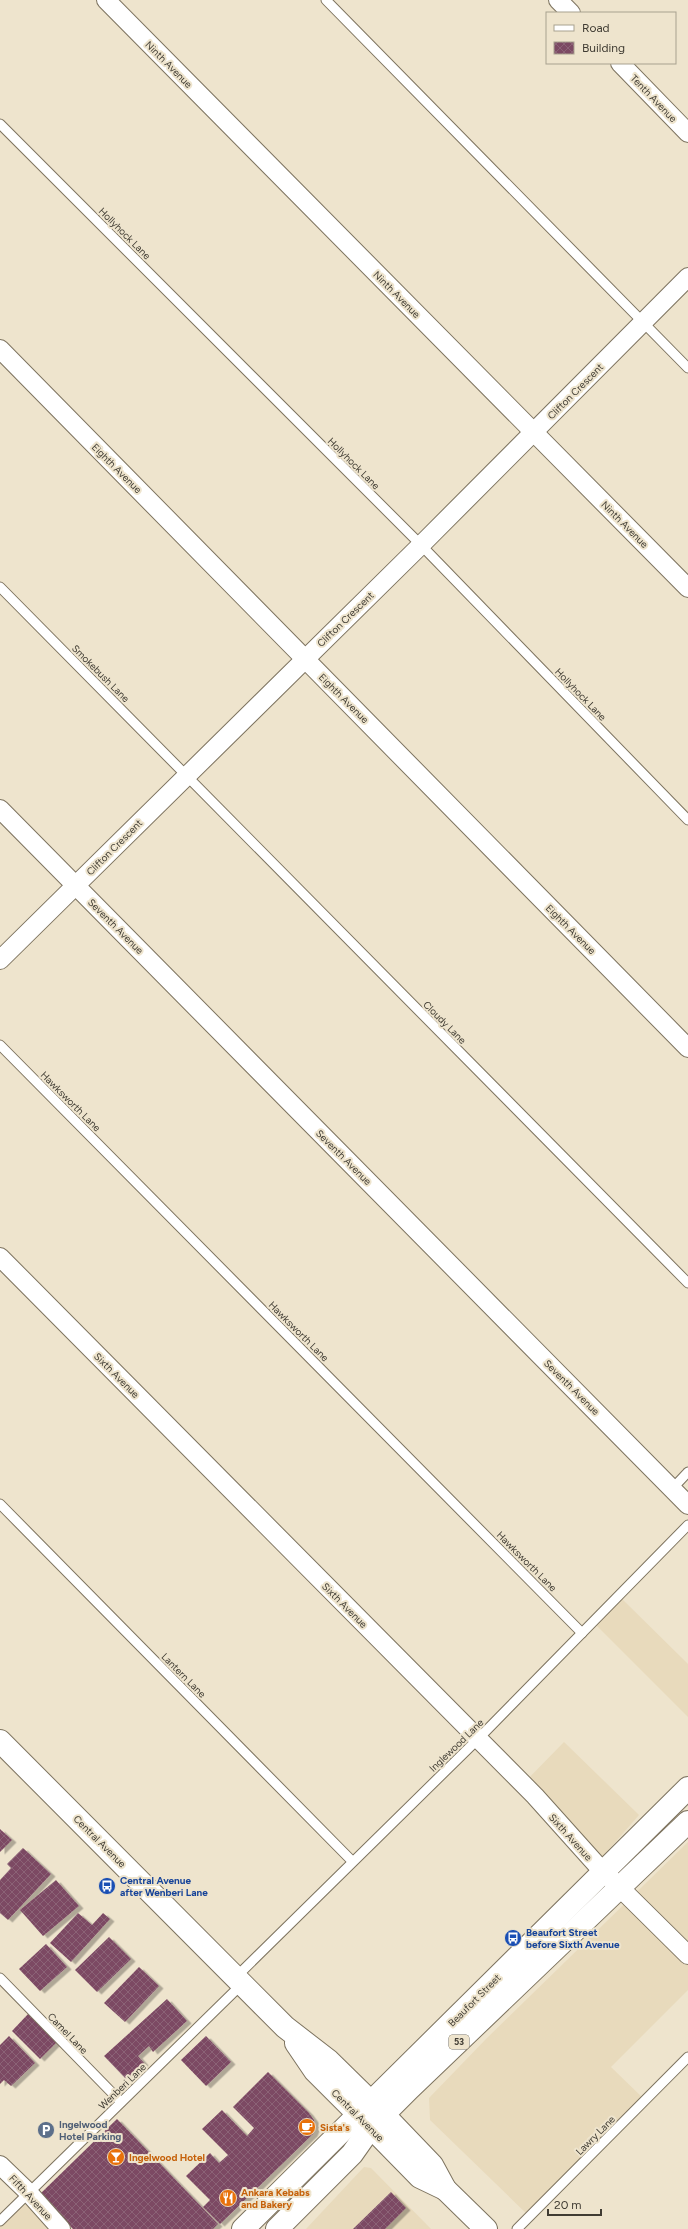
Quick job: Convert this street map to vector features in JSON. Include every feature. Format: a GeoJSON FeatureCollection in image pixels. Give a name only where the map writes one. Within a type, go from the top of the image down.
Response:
{"type":"FeatureCollection","features":[{"type":"Feature","properties":{"kind":"main road","name":"Central Avenue"},"geometry":{"type":"LineString","coordinates":[[0,1741],[240,1980],[285,2027],[315,2071],[371,2114],[420,2177],[445,2188],[486,2229]]}},
{"type":"Feature","properties":{"kind":"main road","name":"Beaufort Street"},"geometry":{"type":"LineString","coordinates":[[277,2229],[352,2154],[371,2114],[603,1871],[688,1788]]}},
{"type":"Feature","properties":{"kind":"main road","name":"Beaufort Street"},"geometry":{"type":"LineString","coordinates":[[243,2229],[620,1889],[688,1822]]}},
{"type":"Feature","properties":{"kind":"street","name":"Ninth Avenue"},"geometry":{"type":"LineString","coordinates":[[106,0],[688,588]]}},
{"type":"Feature","properties":{"kind":"street"},"geometry":{"type":"LineString","coordinates":[[558,0],[570,12]]}},
{"type":"Feature","properties":{"kind":"street","name":"Tenth Avenue"},"geometry":{"type":"LineString","coordinates":[[621,64],[688,133]]}},
{"type":"Feature","properties":{"kind":"street","name":"Clifton Crescent"},"geometry":{"type":"LineString","coordinates":[[0,960],[421,545],[688,277]]}},
{"type":"Feature","properties":{"kind":"street","name":"Eighth Avenue"},"geometry":{"type":"LineString","coordinates":[[0,349],[688,1048]]}},
{"type":"Feature","properties":{"kind":"street","name":"Seventh Avenue"},"geometry":{"type":"LineString","coordinates":[[0,809],[688,1505]]}},
{"type":"Feature","properties":{"kind":"street","name":"Sixth Avenue"},"geometry":{"type":"LineString","coordinates":[[0,1257],[535,1796],[620,1889],[688,1955]]}},
{"type":"Feature","properties":{"kind":"street","name":"Fifth Avenue"},"geometry":{"type":"LineString","coordinates":[[0,2165],[28,2192],[60,2229]]}},
{"type":"Feature","properties":{"kind":"lane"},"geometry":{"type":"LineString","coordinates":[[326,0],[688,368]]}},
{"type":"Feature","properties":{"kind":"lane","name":"Hollyhock Lane"},"geometry":{"type":"LineString","coordinates":[[0,124],[421,545],[688,820]]}},
{"type":"Feature","properties":{"kind":"lane","name":"Smokebush Lane"},"geometry":{"type":"LineString","coordinates":[[0,587],[186,776]]}},
{"type":"Feature","properties":{"kind":"lane","name":"Cloudy Lane"},"geometry":{"type":"LineString","coordinates":[[186,776],[688,1283]]}},
{"type":"Feature","properties":{"kind":"lane","name":"Hawksworth Lane"},"geometry":{"type":"LineString","coordinates":[[0,1045],[582,1633]]}},
{"type":"Feature","properties":{"kind":"lane"},"geometry":{"type":"LineString","coordinates":[[672,1488],[688,1472]]}},
{"type":"Feature","properties":{"kind":"lane","name":"Lantern Lane"},"geometry":{"type":"LineString","coordinates":[[0,1504],[352,1861]]}},
{"type":"Feature","properties":{"kind":"lane","name":"Inglewood Lane"},"geometry":{"type":"LineString","coordinates":[[240,1980],[352,1861],[478,1739],[688,1525]]}},
{"type":"Feature","properties":{"kind":"lane","name":"Camel Lane"},"geometry":{"type":"LineString","coordinates":[[0,1978],[121,2102]]}},
{"type":"Feature","properties":{"kind":"lane","name":"Wenberi Lane"},"geometry":{"type":"LineString","coordinates":[[0,2221],[121,2102],[240,1980]]}},
{"type":"Feature","properties":{"kind":"lane","name":"Lawry Lane"},"geometry":{"type":"LineString","coordinates":[[517,2229],[688,2057]]}},
{"type":"Feature","properties":{"kind":"shaded area"},"geometry":{"type":"Polygon","coordinates":[[[619,1596],[688,1664],[688,1717],[593,1622],[619,1596]]]}},
{"type":"Feature","properties":{"kind":"shaded area"},"geometry":{"type":"Polygon","coordinates":[[[564,1742],[639,1815],[596,1864],[523,1784],[564,1742]]]}},
{"type":"Feature","properties":{"kind":"shaded area"},"geometry":{"type":"Polygon","coordinates":[[[688,1842],[688,1990],[611,2067],[645,2100],[530,2217],[430,2120],[429,2098],[486,2039],[688,1842]]]}},
{"type":"Feature","properties":{"kind":"shaded area"},"geometry":{"type":"Polygon","coordinates":[[[364,2167],[371,2168],[431,2229],[306,2229],[364,2167]]]}},
{"type":"Feature","properties":{"kind":"shaded area"},"geometry":{"type":"Polygon","coordinates":[[[28,2192],[61,2229],[0,2229],[0,2221],[28,2192]]]}},
{"type":"Feature","properties":{"kind":"building"},"geometry":{"type":"Polygon","coordinates":[[[0,1829],[12,1840],[0,1852],[0,1829]]]}},
{"type":"Feature","properties":{"kind":"building"},"geometry":{"type":"Polygon","coordinates":[[[23,1848],[51,1874],[8,1920],[0,1913],[0,1880],[11,1868],[7,1864],[23,1848]]]}},
{"type":"Feature","properties":{"kind":"building"},"geometry":{"type":"Polygon","coordinates":[[[56,1880],[79,1906],[43,1936],[20,1910],[56,1880]]]}},
{"type":"Feature","properties":{"kind":"building"},"geometry":{"type":"Polygon","coordinates":[[[78,1913],[92,1925],[103,1913],[110,1919],[71,1962],[50,1943],[78,1913]]]}},
{"type":"Feature","properties":{"kind":"building"},"geometry":{"type":"Polygon","coordinates":[[[109,1937],[131,1959],[97,1992],[75,1970],[109,1937]]]}},
{"type":"Feature","properties":{"kind":"building"},"geometry":{"type":"Polygon","coordinates":[[[46,1944],[67,1967],[40,1991],[19,1969],[46,1944]]]}},
{"type":"Feature","properties":{"kind":"building"},"geometry":{"type":"Polygon","coordinates":[[[139,1967],[159,1986],[125,2022],[104,2003],[139,1967]]]}},
{"type":"Feature","properties":{"kind":"building"},"geometry":{"type":"Polygon","coordinates":[[[167,1999],[187,2021],[153,2052],[149,2046],[138,2056],[144,2063],[126,2079],[104,2056],[167,1999]]]}},
{"type":"Feature","properties":{"kind":"building"},"geometry":{"type":"Polygon","coordinates":[[[29,2013],[58,2041],[40,2059],[12,2031],[29,2013]]]}},
{"type":"Feature","properties":{"kind":"building"},"geometry":{"type":"Polygon","coordinates":[[[9,2036],[35,2063],[11,2086],[4,2080],[0,2084],[0,2045],[9,2036]]]}},
{"type":"Feature","properties":{"kind":"building"},"geometry":{"type":"Polygon","coordinates":[[[206,2036],[231,2062],[206,2086],[181,2060],[206,2036]]]}},
{"type":"Feature","properties":{"kind":"building"},"geometry":{"type":"Polygon","coordinates":[[[268,2072],[309,2113],[314,2120],[315,2129],[313,2134],[220,2224],[203,2207],[210,2200],[186,2176],[210,2153],[219,2163],[228,2155],[202,2129],[222,2110],[247,2136],[254,2128],[233,2107],[268,2072]]]}},
{"type":"Feature","properties":{"kind":"building","name":"Ingelwood Hotel"},"geometry":{"type":"Polygon","coordinates":[[[117,2119],[218,2224],[213,2229],[73,2229],[39,2195],[117,2119]]]}},
{"type":"Feature","properties":{"kind":"building"},"geometry":{"type":"Polygon","coordinates":[[[391,2192],[406,2208],[385,2229],[353,2229],[391,2192]]]}},
{"type":"Feature","properties":{"kind":"place","name":"Central Avenue after Wenberi Lane"},"geometry":{"type":"Point","coordinates":[107,1886]}},
{"type":"Feature","properties":{"kind":"place","name":"Beaufort Street before Sixth Avenue"},"geometry":{"type":"Point","coordinates":[513,1938]}},
{"type":"Feature","properties":{"kind":"place","name":"Sista's"},"geometry":{"type":"Point","coordinates":[307,2127]}},
{"type":"Feature","properties":{"kind":"place","name":"Ingelwood Hotel Parking"},"geometry":{"type":"Point","coordinates":[46,2130]}},
{"type":"Feature","properties":{"kind":"place","name":"Ingelwood Hotel"},"geometry":{"type":"Point","coordinates":[116,2157]}},
{"type":"Feature","properties":{"kind":"place","name":"Ankara Kebabs and Bakery"},"geometry":{"type":"Point","coordinates":[228,2198]}}]}
